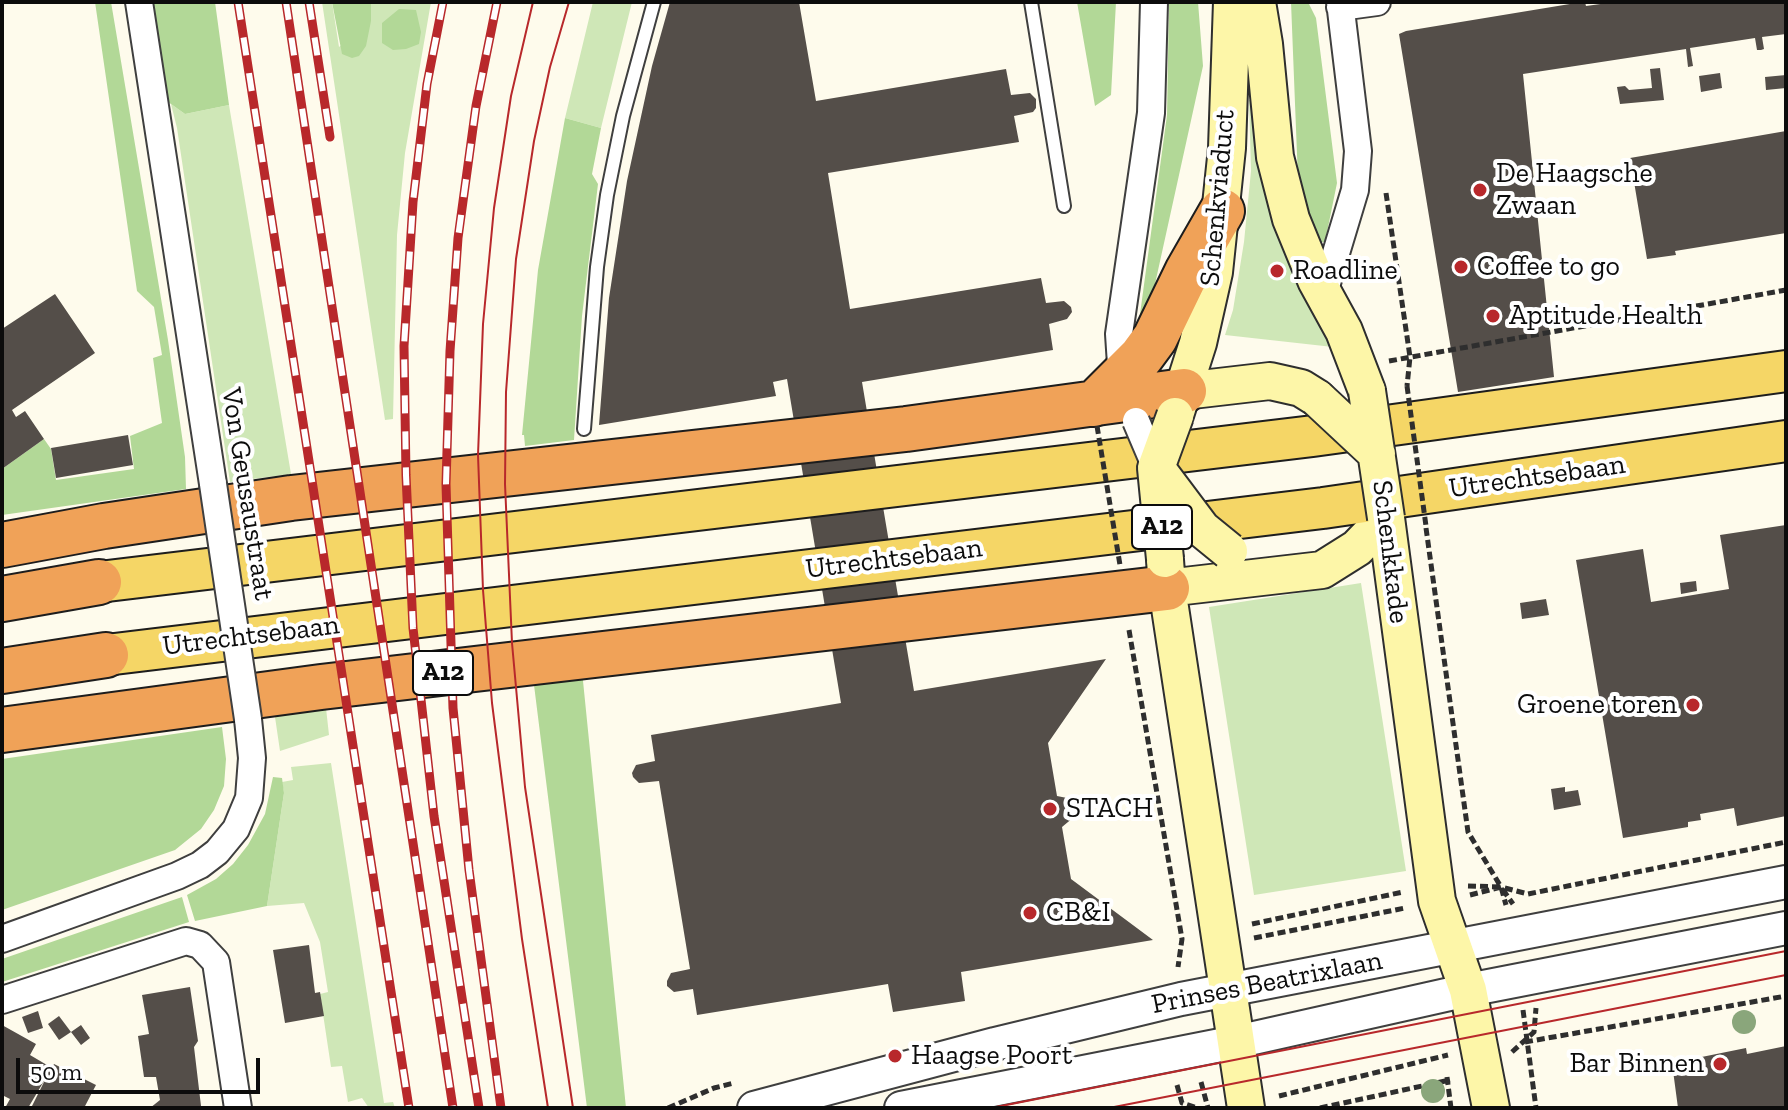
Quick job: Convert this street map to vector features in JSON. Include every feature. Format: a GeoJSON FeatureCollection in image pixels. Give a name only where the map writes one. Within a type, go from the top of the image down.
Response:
{"type":"FeatureCollection","features":[{"type":"Feature","properties":{"kind":"highway"},"geometry":{"type":"LineString","coordinates":[[1115,405],[1155,338],[1222,211]]}},
{"type":"Feature","properties":{"kind":"highway"},"geometry":{"type":"LineString","coordinates":[[2,545],[291,498],[1115,405],[1179,404]]}},
{"type":"Feature","properties":{"kind":"highway","name":"A12"},"geometry":{"type":"LineString","coordinates":[[2,730],[1166,574]]}},
{"type":"Feature","properties":{"kind":"highway"},"geometry":{"type":"LineString","coordinates":[[2,599],[99,582]]}},
{"type":"Feature","properties":{"kind":"highway","name":"Utrechtsebaan"},"geometry":{"type":"LineString","coordinates":[[2,671],[106,655]]}},
{"type":"Feature","properties":{"kind":"main road","name":"Schenkviaduct"},"geometry":{"type":"LineString","coordinates":[[1179,404],[1208,305],[1222,211],[1232,2]]}},
{"type":"Feature","properties":{"kind":"main road","name":"Schenkviaduct"},"geometry":{"type":"LineString","coordinates":[[1257,2],[1275,157],[1291,219],[1324,293]]}},
{"type":"Feature","properties":{"kind":"main road","name":"Schenkkade"},"geometry":{"type":"LineString","coordinates":[[1324,293],[1344,331],[1367,391],[1377,454],[1382,527],[1437,901],[1468,990],[1486,1077]]}},
{"type":"Feature","properties":{"kind":"main road"},"geometry":{"type":"LineString","coordinates":[[1700,381],[1786,358]]}},
{"type":"Feature","properties":{"kind":"main road"},"geometry":{"type":"LineString","coordinates":[[99,582],[1313,436],[1786,371]]}},
{"type":"Feature","properties":{"kind":"main road"},"geometry":{"type":"LineString","coordinates":[[1246,1106],[1166,574],[1156,468],[1179,404],[1270,381],[1301,388],[1317,398],[1377,454]]}},
{"type":"Feature","properties":{"kind":"main road","name":"Utrechtsebaan"},"geometry":{"type":"LineString","coordinates":[[106,655],[1323,508],[1786,441]]}},
{"type":"Feature","properties":{"kind":"main road"},"geometry":{"type":"LineString","coordinates":[[1156,468],[1202,529],[1263,576]]}},
{"type":"Feature","properties":{"kind":"main road"},"geometry":{"type":"LineString","coordinates":[[1166,574],[1263,576],[1322,570],[1357,548],[1382,527]]}},
{"type":"Feature","properties":{"kind":"street","name":"Von Geusaustraat"},"geometry":{"type":"LineString","coordinates":[[2,939],[200,865],[217,852],[236,829],[249,798],[252,758],[248,719],[139,2]]}},
{"type":"Feature","properties":{"kind":"street"},"geometry":{"type":"LineString","coordinates":[[1154,2],[1151,113],[1119,334],[1115,405],[1156,468]]}},
{"type":"Feature","properties":{"kind":"street"},"geometry":{"type":"LineString","coordinates":[[1324,293],[1355,190],[1358,151],[1340,4],[1377,2]]}},
{"type":"Feature","properties":{"kind":"street","name":"Prinses Beatrixlaan"},"geometry":{"type":"LineString","coordinates":[[765,1106],[995,1044],[1229,990],[1786,882]]}},
{"type":"Feature","properties":{"kind":"street","name":"Prinses Beatrixlaan"},"geometry":{"type":"LineString","coordinates":[[901,1108],[1236,1042],[1468,990],[1786,928]]}},
{"type":"Feature","properties":{"kind":"street"},"geometry":{"type":"LineString","coordinates":[[2,1000],[186,941],[200,945],[216,962],[238,1108]]}},
{"type":"Feature","properties":{"kind":"lane"},"geometry":{"type":"LineString","coordinates":[[584,429],[596,281],[607,195],[623,116],[654,2]]}},
{"type":"Feature","properties":{"kind":"lane"},"geometry":{"type":"LineString","coordinates":[[1031,2],[1064,206]]}},
{"type":"Feature","properties":{"kind":"path"},"geometry":{"type":"LineString","coordinates":[[1410,357],[1786,290]]}},
{"type":"Feature","properties":{"kind":"path","name":"Schenkkade"},"geometry":{"type":"LineString","coordinates":[[1407,386],[1468,832],[1501,887]]}},
{"type":"Feature","properties":{"kind":"path"},"geometry":{"type":"LineString","coordinates":[[1115,405],[1122,580]]}},
{"type":"Feature","properties":{"kind":"path","name":"Prinses Beatrixlaan"},"geometry":{"type":"LineString","coordinates":[[1122,580],[1132,656],[1182,939],[1178,969],[1222,945],[1501,887],[1528,894],[1786,842]]}},
{"type":"Feature","properties":{"kind":"path"},"geometry":{"type":"LineString","coordinates":[[1320,1108],[1447,1080],[1486,1077],[1526,1041],[1786,996]]}},
{"type":"Feature","properties":{"kind":"path"},"geometry":{"type":"LineString","coordinates":[[1486,1077],[1526,1041]]}},
{"type":"Feature","properties":{"kind":"path"},"geometry":{"type":"LineString","coordinates":[[1526,1041],[1536,1108]]}},
{"type":"Feature","properties":{"kind":"path"},"geometry":{"type":"LineString","coordinates":[[1246,1106],[1445,1056],[1486,1077]]}},
{"type":"Feature","properties":{"kind":"path"},"geometry":{"type":"LineString","coordinates":[[1447,1080],[1451,1108]]}},
{"type":"Feature","properties":{"kind":"green space"},"geometry":{"type":"Polygon","coordinates":[[[95,2],[111,2],[168,340],[185,457],[186,489],[2,515],[2,469],[44,439],[51,449],[56,480],[134,469],[130,436],[162,423],[153,358],[162,355],[154,307],[137,291],[95,2]]]}},
{"type":"Feature","properties":{"kind":"green space"},"geometry":{"type":"Polygon","coordinates":[[[149,2],[215,2],[229,105],[185,114],[164,99],[149,2]]]}},
{"type":"Feature","properties":{"kind":"green space"},"geometry":{"type":"Polygon","coordinates":[[[322,2],[332,2],[339,47],[371,21],[371,2],[431,2],[405,153],[397,235],[393,419],[385,420],[322,2]]]}},
{"type":"Feature","properties":{"kind":"green space"},"geometry":{"type":"Polygon","coordinates":[[[332,2],[371,2],[366,46],[359,56],[352,58],[342,54],[332,2]]]}},
{"type":"Feature","properties":{"kind":"green space"},"geometry":{"type":"Polygon","coordinates":[[[593,2],[632,2],[601,128],[565,118],[593,2]]]}},
{"type":"Feature","properties":{"kind":"green space"},"geometry":{"type":"Polygon","coordinates":[[[1077,2],[1116,2],[1111,95],[1095,106],[1077,2]]]}},
{"type":"Feature","properties":{"kind":"green space"},"geometry":{"type":"Polygon","coordinates":[[[1169,2],[1198,2],[1203,66],[1155,284],[1157,317],[1138,329],[1167,115],[1169,2]]]}},
{"type":"Feature","properties":{"kind":"green space"},"geometry":{"type":"Polygon","coordinates":[[[1291,2],[1308,2],[1316,18],[1337,183],[1325,242],[1312,242],[1299,205],[1291,2]]]}},
{"type":"Feature","properties":{"kind":"green space"},"geometry":{"type":"Polygon","coordinates":[[[399,9],[416,10],[421,32],[419,44],[393,50],[382,43],[382,23],[399,9]]]}},
{"type":"Feature","properties":{"kind":"green space"},"geometry":{"type":"Polygon","coordinates":[[[1258,99],[1333,347],[1225,335],[1233,310],[1244,242],[1251,171],[1249,100],[1258,99]]]}},
{"type":"Feature","properties":{"kind":"green space"},"geometry":{"type":"Polygon","coordinates":[[[171,104],[185,114],[229,105],[291,474],[230,482],[171,104]]]}},
{"type":"Feature","properties":{"kind":"green space"},"geometry":{"type":"Polygon","coordinates":[[[565,118],[601,128],[592,174],[598,184],[582,316],[574,440],[525,446],[522,435],[538,270],[565,118]]]}},
{"type":"Feature","properties":{"kind":"green space"},"geometry":{"type":"Polygon","coordinates":[[[1361,583],[1406,871],[1254,895],[1209,607],[1361,583]]]}},
{"type":"Feature","properties":{"kind":"green space"},"geometry":{"type":"Polygon","coordinates":[[[581,661],[626,1108],[587,1108],[534,685],[533,667],[581,661]]]}},
{"type":"Feature","properties":{"kind":"green space"},"geometry":{"type":"Polygon","coordinates":[[[326,708],[329,735],[280,751],[275,717],[326,708]]]}},
{"type":"Feature","properties":{"kind":"green space"},"geometry":{"type":"Polygon","coordinates":[[[222,727],[226,759],[224,786],[214,810],[201,829],[175,850],[2,910],[2,759],[222,727]]]}},
{"type":"Feature","properties":{"kind":"green space"},"geometry":{"type":"Polygon","coordinates":[[[331,763],[384,1103],[393,1102],[395,1108],[369,1108],[362,1098],[348,1102],[342,1066],[331,1067],[320,994],[328,992],[320,942],[304,903],[267,906],[284,793],[282,782],[293,780],[291,767],[331,763]]]}},
{"type":"Feature","properties":{"kind":"green space"},"geometry":{"type":"Polygon","coordinates":[[[273,777],[282,778],[284,793],[267,906],[195,921],[187,895],[216,879],[248,845],[265,814],[273,777]]]}},
{"type":"Feature","properties":{"kind":"green space"},"geometry":{"type":"Polygon","coordinates":[[[182,897],[189,922],[2,982],[2,959],[182,897]]]}},
{"type":"Feature","properties":{"kind":"building"},"geometry":{"type":"Polygon","coordinates":[[[670,2],[799,2],[816,101],[1006,69],[1011,95],[1030,93],[1036,99],[1033,112],[1014,116],[1019,142],[828,173],[850,309],[1041,278],[1046,303],[1064,301],[1071,307],[1072,312],[1067,319],[1049,324],[1053,350],[862,382],[914,691],[1106,659],[1048,743],[1057,796],[1067,798],[1074,806],[1074,817],[1062,827],[1071,879],[1153,940],[961,972],[965,1001],[893,1012],[888,984],[697,1015],[693,989],[674,992],[667,986],[671,973],[690,969],[659,781],[639,783],[632,773],[636,765],[655,761],[651,735],[841,703],[787,379],[773,382],[776,396],[599,425],[609,298],[627,181],[652,66],[670,2]]]}},
{"type":"Feature","properties":{"kind":"building","name":"De Haagsche Zwaan"},"geometry":{"type":"Polygon","coordinates":[[[1585,2],[1586,6],[1615,2],[1786,2],[1786,34],[1762,37],[1764,49],[1761,50],[1757,50],[1755,38],[1690,48],[1693,66],[1688,67],[1686,49],[1523,74],[1554,377],[1458,392],[1399,34],[1585,2]]]}},
{"type":"Feature","properties":{"kind":"building"},"geometry":{"type":"Polygon","coordinates":[[[1660,68],[1664,100],[1620,104],[1617,87],[1625,86],[1629,90],[1652,88],[1650,69],[1660,68]]]}},
{"type":"Feature","properties":{"kind":"building"},"geometry":{"type":"Polygon","coordinates":[[[1720,73],[1722,88],[1701,92],[1699,76],[1720,73]]]}},
{"type":"Feature","properties":{"kind":"building"},"geometry":{"type":"Polygon","coordinates":[[[1786,75],[1786,88],[1766,90],[1765,77],[1786,75]]]}},
{"type":"Feature","properties":{"kind":"building"},"geometry":{"type":"Polygon","coordinates":[[[1786,131],[1786,233],[1675,251],[1676,255],[1647,259],[1630,158],[1786,131]]]}},
{"type":"Feature","properties":{"kind":"building"},"geometry":{"type":"Polygon","coordinates":[[[55,294],[95,353],[12,410],[16,417],[25,411],[44,439],[2,469],[2,329],[55,294]]]}},
{"type":"Feature","properties":{"kind":"building"},"geometry":{"type":"Polygon","coordinates":[[[128,435],[133,465],[56,478],[51,448],[128,435]]]}},
{"type":"Feature","properties":{"kind":"building","name":"Groene toren"},"geometry":{"type":"Polygon","coordinates":[[[1786,525],[1786,816],[1737,826],[1734,808],[1700,814],[1701,820],[1688,822],[1688,827],[1623,838],[1576,560],[1643,549],[1651,602],[1729,589],[1720,535],[1786,525]]]}},
{"type":"Feature","properties":{"kind":"building"},"geometry":{"type":"Polygon","coordinates":[[[1696,581],[1697,591],[1681,594],[1680,583],[1696,581]]]}},
{"type":"Feature","properties":{"kind":"building"},"geometry":{"type":"Polygon","coordinates":[[[1546,599],[1549,615],[1522,619],[1520,603],[1546,599]]]}},
{"type":"Feature","properties":{"kind":"building"},"geometry":{"type":"Polygon","coordinates":[[[1565,787],[1565,792],[1578,790],[1581,805],[1554,810],[1551,789],[1565,787]]]}},
{"type":"Feature","properties":{"kind":"building"},"geometry":{"type":"Polygon","coordinates":[[[309,945],[315,993],[320,992],[324,1016],[285,1023],[273,950],[309,945]]]}},
{"type":"Feature","properties":{"kind":"building"},"geometry":{"type":"Polygon","coordinates":[[[190,987],[198,1041],[194,1047],[201,1106],[150,1108],[160,1100],[156,1077],[144,1077],[138,1036],[149,1034],[142,995],[190,987]]]}},
{"type":"Feature","properties":{"kind":"building"},"geometry":{"type":"Polygon","coordinates":[[[38,1011],[43,1028],[28,1033],[22,1017],[38,1011]]]}},
{"type":"Feature","properties":{"kind":"building"},"geometry":{"type":"Polygon","coordinates":[[[59,1016],[71,1032],[59,1040],[48,1024],[59,1016]]]}},
{"type":"Feature","properties":{"kind":"building"},"geometry":{"type":"Polygon","coordinates":[[[2,1025],[36,1044],[30,1055],[52,1068],[54,1064],[96,1085],[84,1108],[31,1108],[47,1076],[28,1108],[5,1108],[10,1099],[2,1095],[2,1025]]]}},
{"type":"Feature","properties":{"kind":"building"},"geometry":{"type":"Polygon","coordinates":[[[81,1025],[90,1038],[81,1045],[71,1032],[81,1025]]]}},
{"type":"Feature","properties":{"kind":"building"},"geometry":{"type":"Polygon","coordinates":[[[1786,1046],[1786,1108],[1678,1108],[1672,1063],[1746,1048],[1747,1054],[1786,1046]]]}},
{"type":"Feature","properties":{"kind":"tram line"},"geometry":{"type":"LineString","coordinates":[[533,2],[511,96],[494,208],[483,324],[478,455],[483,590],[492,703],[522,939],[548,1108]]}},
{"type":"Feature","properties":{"kind":"tram line"},"geometry":{"type":"LineString","coordinates":[[569,2],[550,67],[534,141],[516,259],[506,392],[505,484],[512,643],[525,787],[573,1108]]}},
{"type":"Feature","properties":{"kind":"tram line"},"geometry":{"type":"LineString","coordinates":[[991,1108],[1786,951]]}},
{"type":"Feature","properties":{"kind":"tram line"},"geometry":{"type":"LineString","coordinates":[[1109,1108],[1786,975]]}},
{"type":"Feature","properties":{"kind":"railway"},"geometry":{"type":"LineString","coordinates":[[238,2],[409,1108]]}},
{"type":"Feature","properties":{"kind":"railway"},"geometry":{"type":"LineString","coordinates":[[286,2],[453,1108]]}},
{"type":"Feature","properties":{"kind":"railway"},"geometry":{"type":"LineString","coordinates":[[309,2],[330,137]]}},
{"type":"Feature","properties":{"kind":"railway"},"geometry":{"type":"LineString","coordinates":[[443,2],[427,84],[413,202],[404,346],[406,475],[413,628],[434,816],[479,1108]]}},
{"type":"Feature","properties":{"kind":"railway"},"geometry":{"type":"LineString","coordinates":[[497,2],[476,106],[458,238],[450,351],[446,484],[453,708],[469,870],[501,1108]]}},
{"type":"Feature","properties":{"kind":"place","name":"De Haagsche Zwaan"},"geometry":{"type":"Point","coordinates":[1480,190]}},
{"type":"Feature","properties":{"kind":"place","name":"Coffee to go"},"geometry":{"type":"Point","coordinates":[1461,267]}},
{"type":"Feature","properties":{"kind":"place","name":"Roadline"},"geometry":{"type":"Point","coordinates":[1277,271]}},
{"type":"Feature","properties":{"kind":"place","name":"Aptitude Health"},"geometry":{"type":"Point","coordinates":[1493,316]}},
{"type":"Feature","properties":{"kind":"place","name":"Groene toren"},"geometry":{"type":"Point","coordinates":[1693,705]}},
{"type":"Feature","properties":{"kind":"place","name":"STACH"},"geometry":{"type":"Point","coordinates":[1050,809]}},
{"type":"Feature","properties":{"kind":"place","name":"CB&I"},"geometry":{"type":"Point","coordinates":[1030,913]}},
{"type":"Feature","properties":{"kind":"place","name":"Haagse Poort"},"geometry":{"type":"Point","coordinates":[895,1056]}},
{"type":"Feature","properties":{"kind":"place","name":"Bar Binnen"},"geometry":{"type":"Point","coordinates":[1720,1064]}}]}
